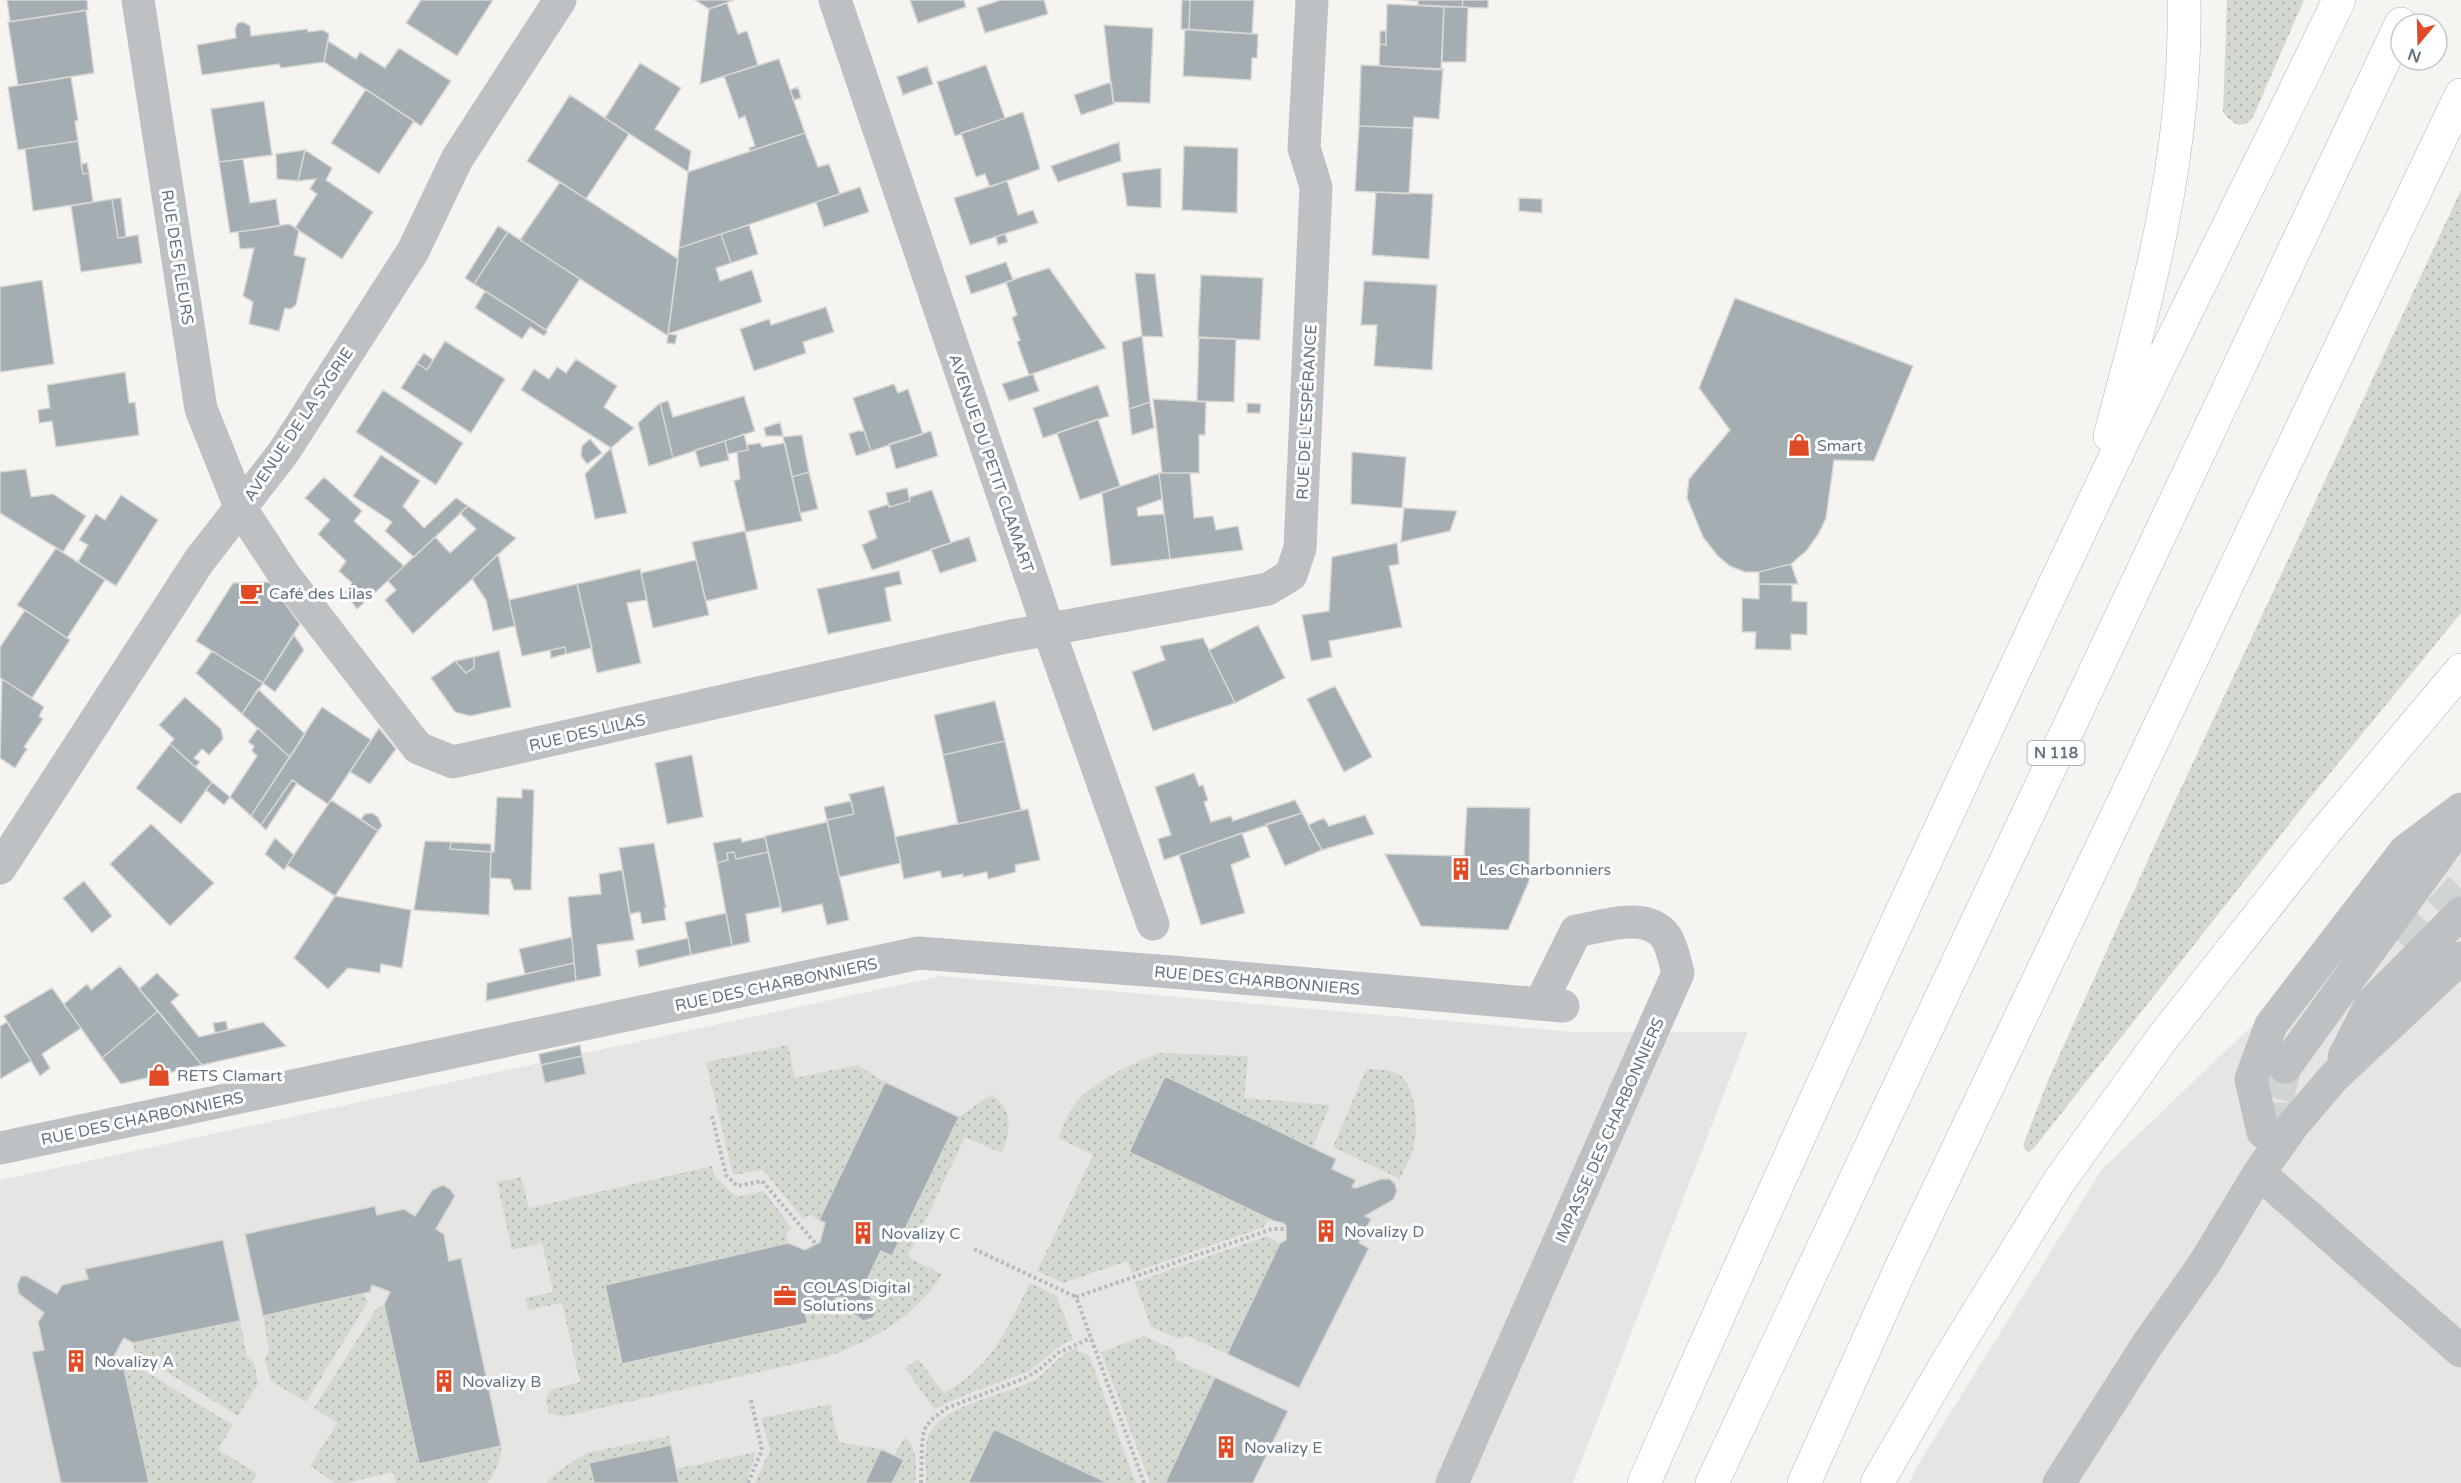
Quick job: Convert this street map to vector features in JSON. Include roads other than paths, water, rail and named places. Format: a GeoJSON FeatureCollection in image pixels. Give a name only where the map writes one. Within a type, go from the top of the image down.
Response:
{"type":"FeatureCollection","features":[{"type":"Feature","properties":{"kind":"highway"},"geometry":{"type":"LineString","coordinates":[[2091,507],[2147,296],[2168,201],[2179,121],[2184,0]]}},
{"type":"Feature","properties":{"kind":"highway"},"geometry":{"type":"LineString","coordinates":[[1644,1483],[1733,1282],[2091,507],[2339,0]]}},
{"type":"Feature","properties":{"kind":"highway","name":"N 118"},"geometry":{"type":"LineString","coordinates":[[1712,1483],[2389,49]]}},
{"type":"Feature","properties":{"kind":"highway"},"geometry":{"type":"LineString","coordinates":[[1804,1483],[1904,1261],[2461,95]]}},
{"type":"Feature","properties":{"kind":"highway"},"geometry":{"type":"LineString","coordinates":[[1876,1483],[1948,1361],[2054,1191],[2101,1123],[2164,1036],[2324,833],[2461,670]]}},
{"type":"Feature","properties":{"kind":"street","name":"RUE DES FLEURS"},"geometry":{"type":"LineString","coordinates":[[138,0],[201,409],[241,509]]}},
{"type":"Feature","properties":{"kind":"street","name":"AVENUE DE LA SYGRIE"},"geometry":{"type":"LineString","coordinates":[[0,868],[199,561],[283,453],[413,251],[457,159],[560,0]]}},
{"type":"Feature","properties":{"kind":"street","name":"AVENUE DU PETIT CLAMART"},"geometry":{"type":"LineString","coordinates":[[835,0],[1048,628],[1153,924]]}},
{"type":"Feature","properties":{"kind":"street","name":"RUE DE L'ESPÉRANCE"},"geometry":{"type":"LineString","coordinates":[[1048,628],[1268,589],[1291,574],[1300,548],[1316,187],[1304,148],[1312,0]]}},
{"type":"Feature","properties":{"kind":"street","name":"RUE DES LILAS"},"geometry":{"type":"LineString","coordinates":[[241,509],[285,576],[417,748],[453,762],[1048,628]]}},
{"type":"Feature","properties":{"kind":"street"},"geometry":{"type":"LineString","coordinates":[[2263,1132],[2251,1079],[2271,1025],[2406,850],[2461,810]]}},
{"type":"Feature","properties":{"kind":"street"},"geometry":{"type":"LineString","coordinates":[[2285,1067],[2461,824]]}},
{"type":"Feature","properties":{"kind":"street"},"geometry":{"type":"LineString","coordinates":[[2334,1077],[2371,1004],[2461,913]]}},
{"type":"Feature","properties":{"kind":"street","name":"IMPASSE DES CHARBONNIERS"},"geometry":{"type":"LineString","coordinates":[[1452,1483],[1678,973],[1666,937],[1653,925],[1637,921],[1576,931],[1552,1005]]}},
{"type":"Feature","properties":{"kind":"street","name":"RUE DES CHARBONNIERS"},"geometry":{"type":"LineString","coordinates":[[0,1148],[919,953],[1552,1005]]}},
{"type":"Feature","properties":{"kind":"street"},"geometry":{"type":"LineString","coordinates":[[2059,1483],[2147,1345],[2204,1264],[2259,1173],[2293,1125],[2334,1077],[2460,960]]}},
{"type":"Feature","properties":{"kind":"street"},"geometry":{"type":"LineString","coordinates":[[2259,1173],[2461,1351]]}},
{"type":"Feature","properties":{"kind":"tunnel"},"geometry":{"type":"LineString","coordinates":[[2406,948],[2461,888]]}},
{"type":"Feature","properties":{"kind":"tunnel"},"geometry":{"type":"LineString","coordinates":[[2285,1067],[2272,1119],[2307,1119]]}},
{"type":"Feature","properties":{"kind":"place","name":"Smart"},"geometry":{"type":"Point","coordinates":[1799,445]}},
{"type":"Feature","properties":{"kind":"place","name":"Café des Lilas"},"geometry":{"type":"Point","coordinates":[251,593]}},
{"type":"Feature","properties":{"kind":"place","name":"Les Charbonniers"},"geometry":{"type":"Point","coordinates":[1461,869]}},
{"type":"Feature","properties":{"kind":"place","name":"RETS Clamart"},"geometry":{"type":"Point","coordinates":[159,1075]}},
{"type":"Feature","properties":{"kind":"place","name":"Novalizy D"},"geometry":{"type":"Point","coordinates":[1326,1231]}},
{"type":"Feature","properties":{"kind":"place","name":"Novalizy C"},"geometry":{"type":"Point","coordinates":[863,1233]}},
{"type":"Feature","properties":{"kind":"place","name":"COLAS Digital Solutions"},"geometry":{"type":"Point","coordinates":[785,1296]}},
{"type":"Feature","properties":{"kind":"place","name":"Novalizy A"},"geometry":{"type":"Point","coordinates":[76,1361]}},
{"type":"Feature","properties":{"kind":"place","name":"Novalizy B"},"geometry":{"type":"Point","coordinates":[444,1381]}},
{"type":"Feature","properties":{"kind":"place","name":"Novalizy E"},"geometry":{"type":"Point","coordinates":[1226,1447]}}]}
